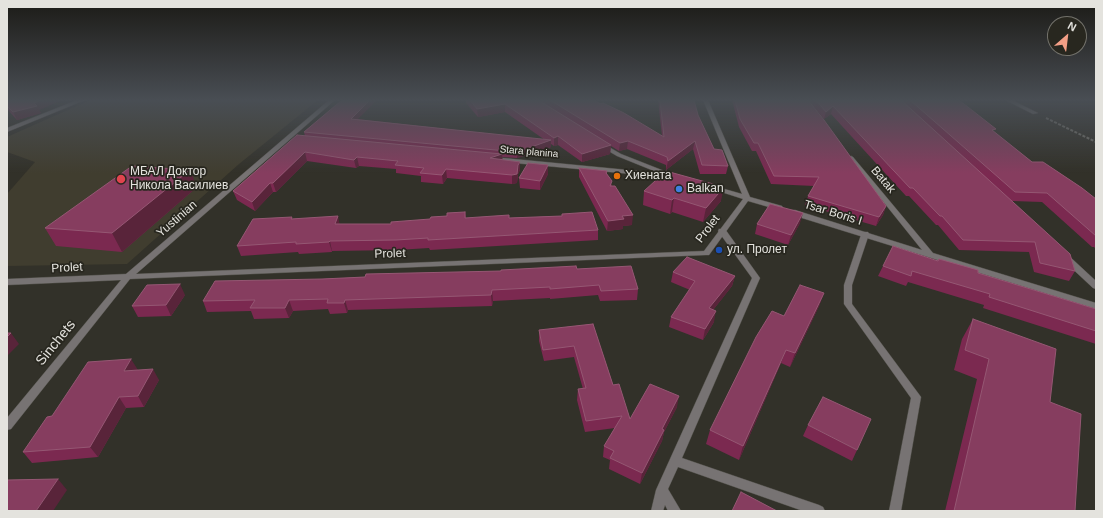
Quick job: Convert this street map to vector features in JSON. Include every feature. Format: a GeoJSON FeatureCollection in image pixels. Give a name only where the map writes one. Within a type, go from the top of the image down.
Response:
{"type":"FeatureCollection","features":[{"type":"Feature","properties":{"kind":"street"},"geometry":{"type":"LineString","coordinates":[[8,129],[20,124]]}},
{"type":"Feature","properties":{"kind":"street","name":"Yustinian"},"geometry":{"type":"LineString","coordinates":[[128,277],[305,124]]}},
{"type":"Feature","properties":{"kind":"street"},"geometry":{"type":"LineString","coordinates":[[715,124],[747,198]]}},
{"type":"Feature","properties":{"kind":"street"},"geometry":{"type":"LineString","coordinates":[[288,139],[295,140]]}},
{"type":"Feature","properties":{"kind":"street","name":"Stara planina"},"geometry":{"type":"LineString","coordinates":[[485,158],[676,177],[619,155],[598,142]]}},
{"type":"Feature","properties":{"kind":"street","name":"Batak"},"geometry":{"type":"LineString","coordinates":[[844,150],[930,254]]}},
{"type":"Feature","properties":{"kind":"street","name":"Tsar Boris I"},"geometry":{"type":"LineString","coordinates":[[709,187],[1096,306]]}},
{"type":"Feature","properties":{"kind":"street","name":"Prolet"},"geometry":{"type":"LineString","coordinates":[[7,282],[706,253],[747,198]]}},
{"type":"Feature","properties":{"kind":"street"},"geometry":{"type":"LineString","coordinates":[[657,511],[662,490],[756,278],[722,231]]}},
{"type":"Feature","properties":{"kind":"street"},"geometry":{"type":"LineString","coordinates":[[865,234],[848,285],[848,304],[916,396],[895,511]]}},
{"type":"Feature","properties":{"kind":"street"},"geometry":{"type":"LineString","coordinates":[[1061,254],[1096,286]]}},
{"type":"Feature","properties":{"kind":"street","name":"Sinchets"},"geometry":{"type":"LineString","coordinates":[[7,426],[128,277]]}},
{"type":"Feature","properties":{"kind":"street"},"geometry":{"type":"LineString","coordinates":[[675,461],[819,511]]}},
{"type":"Feature","properties":{"kind":"street"},"geometry":{"type":"LineString","coordinates":[[662,490],[675,511]]}},
{"type":"Feature","properties":{"kind":"path"},"geometry":{"type":"LineString","coordinates":[[1059,124],[1096,142]]}},
{"type":"Feature","properties":{"kind":"shaded area","name":"МБАЛ Доктор Никола Василиев"},"geometry":{"type":"Polygon","coordinates":[[[36,124],[288,124],[239,164],[127,264],[7,266],[7,194],[35,162],[7,152],[7,137],[36,124]]]}},
{"type":"Feature","properties":{"kind":"building"},"geometry":{"type":"Polygon","coordinates":[[[313,124],[400,124],[551,140],[517,152],[304,132],[313,124]]]}},
{"type":"Feature","properties":{"kind":"building"},"geometry":{"type":"Polygon","coordinates":[[[534,124],[577,124],[611,145],[582,154],[558,136],[554,138],[534,124]]]}},
{"type":"Feature","properties":{"kind":"building"},"geometry":{"type":"Polygon","coordinates":[[[589,124],[643,124],[664,137],[663,124],[702,124],[714,149],[722,150],[728,166],[702,165],[695,141],[668,161],[667,157],[628,141],[620,143],[589,124]]]}},
{"type":"Feature","properties":{"kind":"building"},"geometry":{"type":"Polygon","coordinates":[[[743,124],[827,124],[886,206],[879,217],[808,196],[819,177],[774,176],[758,143],[754,143],[743,124]]]}},
{"type":"Feature","properties":{"kind":"building"},"geometry":{"type":"Polygon","coordinates":[[[850,124],[928,124],[1070,254],[1075,271],[1040,263],[1035,242],[963,240],[942,216],[940,216],[913,188],[910,188],[850,124]]]}},
{"type":"Feature","properties":{"kind":"building"},"geometry":{"type":"Polygon","coordinates":[[[938,124],[990,124],[996,129],[992,130],[1032,162],[1043,162],[1082,188],[1096,199],[1096,236],[1047,193],[1015,192],[938,124]]]}},
{"type":"Feature","properties":{"kind":"building"},"geometry":{"type":"Polygon","coordinates":[[[297,135],[502,154],[490,158],[520,162],[518,165],[517,174],[512,175],[446,169],[442,175],[420,173],[424,168],[395,165],[398,161],[357,157],[354,160],[305,152],[273,183],[270,183],[252,202],[233,191],[297,135]]]}},
{"type":"Feature","properties":{"kind":"building"},"geometry":{"type":"Polygon","coordinates":[[[528,163],[548,165],[540,181],[519,178],[528,163]]]}},
{"type":"Feature","properties":{"kind":"building"},"geometry":{"type":"Polygon","coordinates":[[[132,166],[190,170],[112,233],[45,228],[132,166]]]}},
{"type":"Feature","properties":{"kind":"building"},"geometry":{"type":"Polygon","coordinates":[[[579,168],[607,171],[606,173],[612,181],[610,186],[615,186],[633,215],[622,216],[624,219],[608,221],[579,168]]]}},
{"type":"Feature","properties":{"kind":"building"},"geometry":{"type":"Polygon","coordinates":[[[666,171],[724,187],[706,208],[674,198],[672,200],[644,191],[666,171]]]}},
{"type":"Feature","properties":{"kind":"building"},"geometry":{"type":"Polygon","coordinates":[[[770,204],[803,213],[791,235],[757,224],[770,204]]]}},
{"type":"Feature","properties":{"kind":"building"},"geometry":{"type":"Polygon","coordinates":[[[465,212],[465,218],[509,215],[509,218],[562,216],[562,214],[592,212],[598,230],[428,240],[428,238],[330,241],[296,244],[296,242],[237,246],[253,219],[292,217],[291,219],[338,216],[335,224],[391,224],[391,222],[430,219],[431,217],[447,216],[447,213],[465,212]]]}},
{"type":"Feature","properties":{"kind":"building"},"geometry":{"type":"Polygon","coordinates":[[[893,246],[938,261],[939,259],[978,270],[978,273],[1096,309],[1096,331],[989,297],[990,294],[912,271],[911,276],[883,266],[893,246]]]}},
{"type":"Feature","properties":{"kind":"building"},"geometry":{"type":"Polygon","coordinates":[[[687,257],[735,276],[709,308],[716,311],[705,329],[671,317],[695,281],[673,272],[687,257]]]}},
{"type":"Feature","properties":{"kind":"building"},"geometry":{"type":"Polygon","coordinates":[[[576,266],[577,269],[631,266],[638,289],[601,291],[599,285],[550,289],[550,287],[492,290],[491,295],[345,300],[344,303],[327,303],[328,299],[289,300],[285,308],[250,308],[255,300],[203,301],[215,281],[322,279],[365,277],[366,274],[501,271],[576,266]]]}},
{"type":"Feature","properties":{"kind":"building"},"geometry":{"type":"Polygon","coordinates":[[[180,284],[166,305],[132,306],[147,285],[180,284]]]}},
{"type":"Feature","properties":{"kind":"building"},"geometry":{"type":"Polygon","coordinates":[[[800,285],[824,293],[795,353],[786,350],[743,446],[710,430],[756,337],[772,311],[784,316],[800,285]]]}},
{"type":"Feature","properties":{"kind":"building"},"geometry":{"type":"Polygon","coordinates":[[[973,319],[1056,349],[1050,402],[1081,414],[1075,511],[954,511],[989,359],[965,350],[973,319]]]}},
{"type":"Feature","properties":{"kind":"building"},"geometry":{"type":"Polygon","coordinates":[[[593,324],[613,385],[619,384],[630,419],[650,384],[679,396],[662,429],[664,430],[642,473],[610,458],[614,451],[604,446],[622,416],[586,421],[578,389],[586,388],[574,346],[543,350],[539,330],[593,324]]]}},
{"type":"Feature","properties":{"kind":"building"},"geometry":{"type":"Polygon","coordinates":[[[131,359],[124,371],[153,369],[138,396],[119,397],[90,447],[23,452],[47,417],[52,416],[88,362],[131,359]]]}},
{"type":"Feature","properties":{"kind":"building"},"geometry":{"type":"Polygon","coordinates":[[[823,397],[871,419],[857,450],[808,425],[823,397]]]}},
{"type":"Feature","properties":{"kind":"building"},"geometry":{"type":"Polygon","coordinates":[[[58,479],[36,511],[7,511],[7,480],[58,479]]]}},
{"type":"Feature","properties":{"kind":"building"},"geometry":{"type":"Polygon","coordinates":[[[741,492],[777,511],[732,511],[741,492]]]}},
{"type":"Feature","properties":{"kind":"place","name":"Хиената"},"geometry":{"type":"Point","coordinates":[617,176]}},
{"type":"Feature","properties":{"kind":"place","name":"МБАЛ Доктор Никола Василиев"},"geometry":{"type":"Point","coordinates":[121,179]}},
{"type":"Feature","properties":{"kind":"place","name":"Balkan"},"geometry":{"type":"Point","coordinates":[679,189]}},
{"type":"Feature","properties":{"kind":"place","name":"ул. Пролет"},"geometry":{"type":"Point","coordinates":[719,250]}}]}
